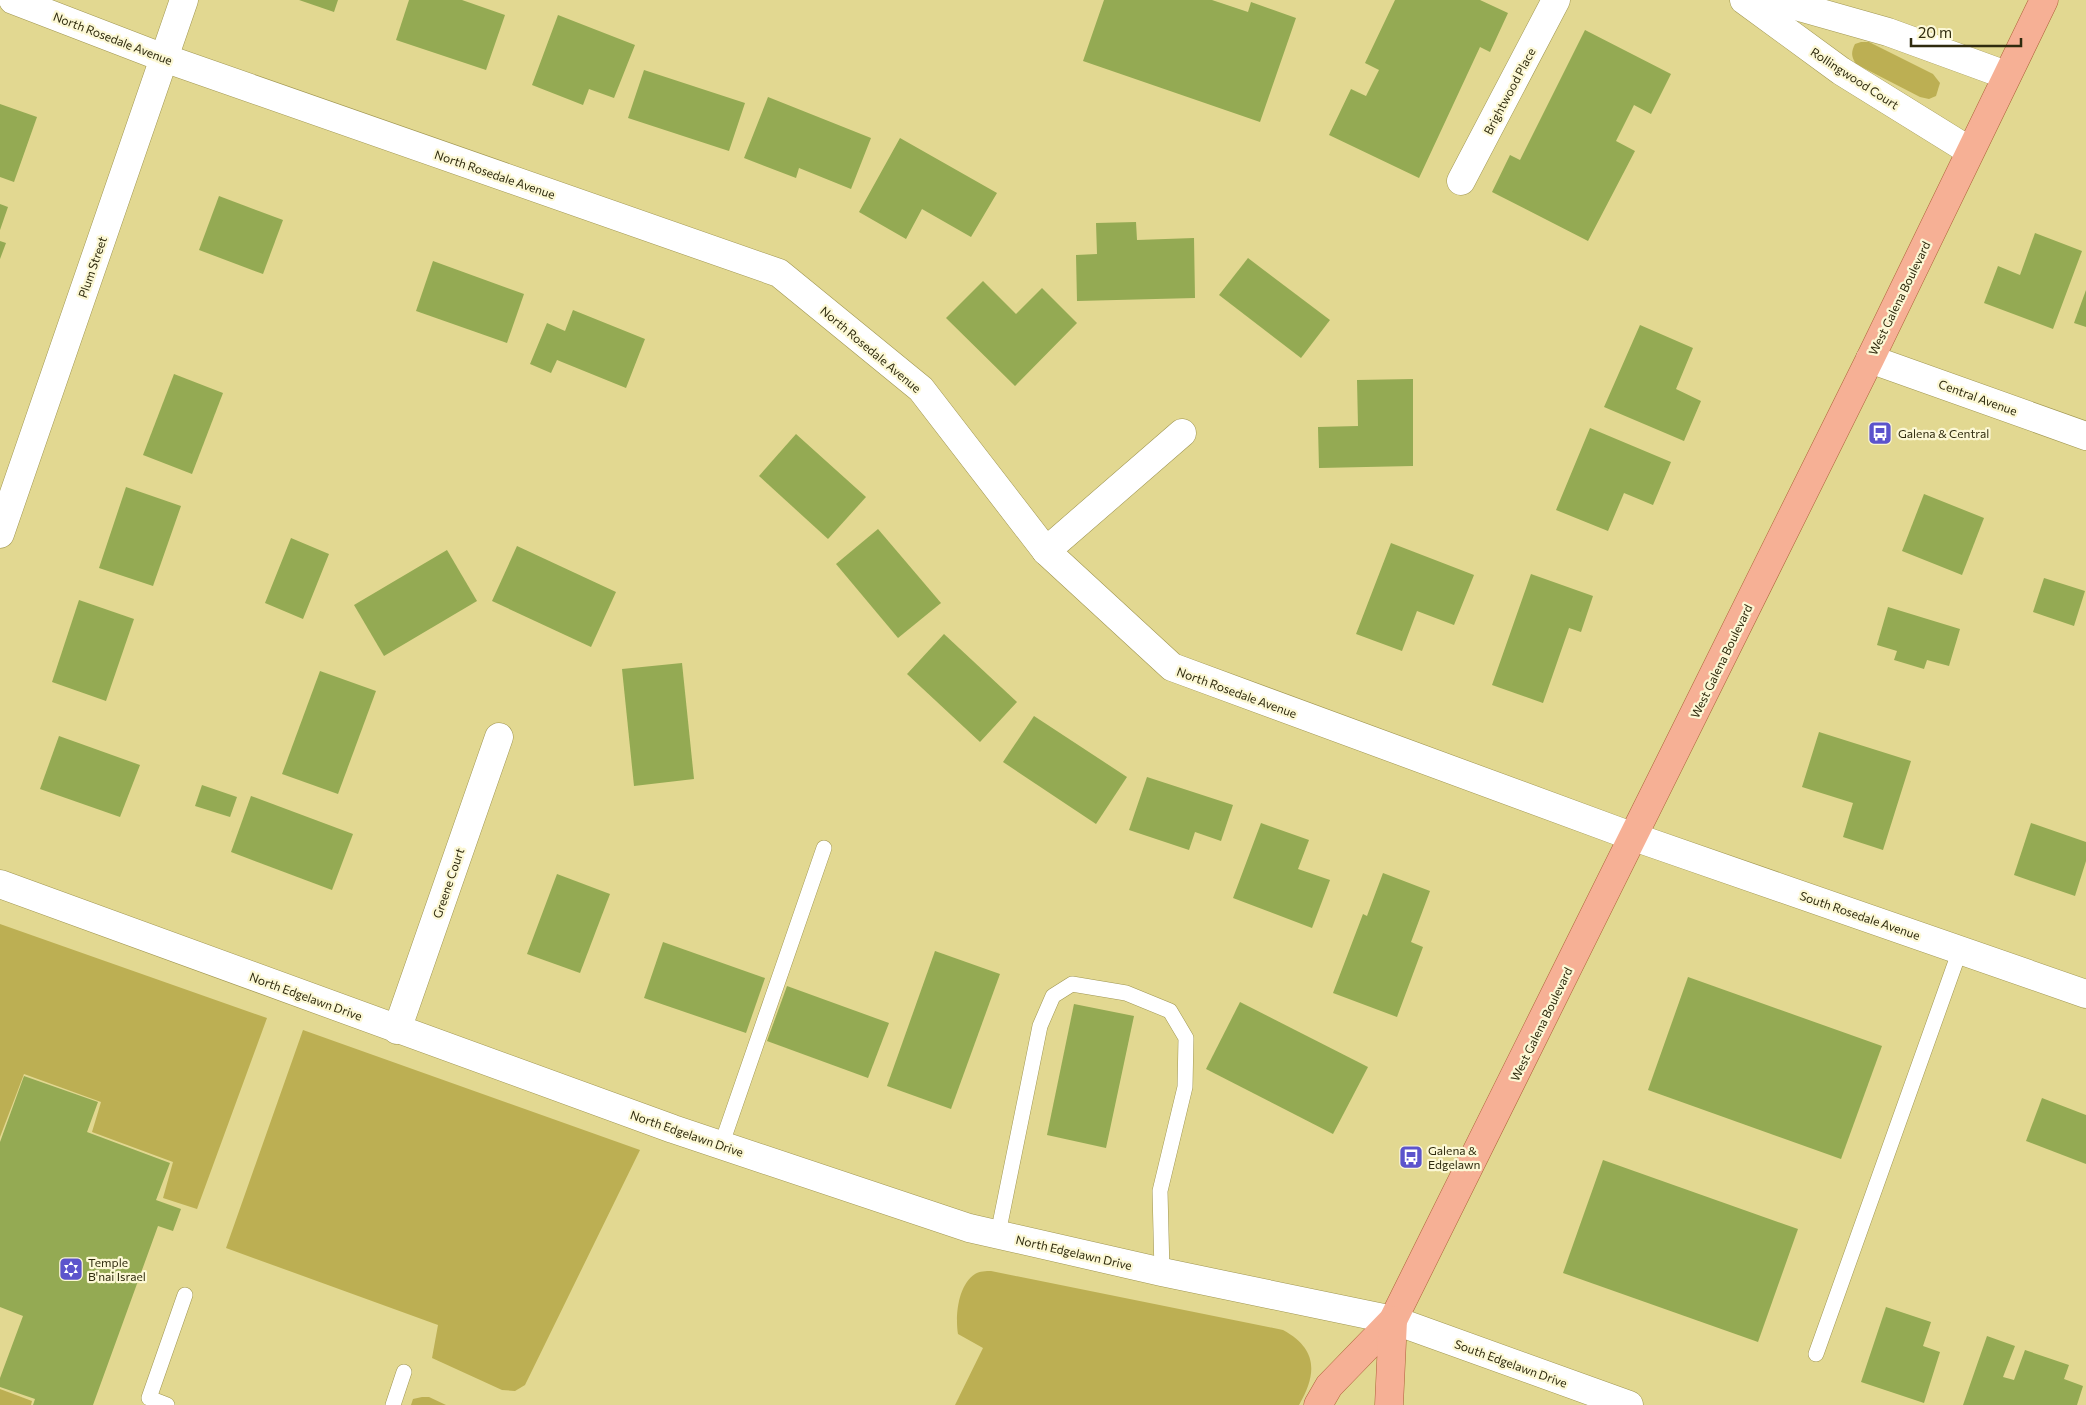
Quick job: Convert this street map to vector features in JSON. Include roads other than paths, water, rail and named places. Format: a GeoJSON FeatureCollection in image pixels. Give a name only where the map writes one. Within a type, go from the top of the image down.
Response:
{"type":"FeatureCollection","features":[{"type":"Feature","properties":{"kind":"main road","name":"West Galena Boulevard"},"geometry":{"type":"LineString","coordinates":[[1318,1405],[1329,1386],[1393,1320],[1870,359],[2044,0]]}},
{"type":"Feature","properties":{"kind":"main road","name":"West Galena Boulevard"},"geometry":{"type":"LineString","coordinates":[[1389,1405],[1393,1320]]}},
{"type":"Feature","properties":{"kind":"street","name":"North Rosedale Avenue"},"geometry":{"type":"LineString","coordinates":[[13,0],[164,58],[779,274],[921,389],[1046,551],[1172,668],[1634,837]]}},
{"type":"Feature","properties":{"kind":"street","name":"Plum Street"},"geometry":{"type":"LineString","coordinates":[[0,534],[184,0]]}},
{"type":"Feature","properties":{"kind":"street","name":"Brightwood Place"},"geometry":{"type":"LineString","coordinates":[[1461,181],[1556,0]]}},
{"type":"Feature","properties":{"kind":"street","name":"Rollingwood Court"},"geometry":{"type":"LineString","coordinates":[[1744,0],[1841,71],[1970,151]]}},
{"type":"Feature","properties":{"kind":"street"},"geometry":{"type":"LineString","coordinates":[[1775,0],[1888,32],[2006,75]]}},
{"type":"Feature","properties":{"kind":"street","name":"Central Avenue"},"geometry":{"type":"LineString","coordinates":[[1870,359],[2086,436]]}},
{"type":"Feature","properties":{"kind":"street"},"geometry":{"type":"LineString","coordinates":[[1046,551],[1182,433]]}},
{"type":"Feature","properties":{"kind":"street","name":"Greene Court"},"geometry":{"type":"LineString","coordinates":[[397,1030],[499,737]]}},
{"type":"Feature","properties":{"kind":"street","name":"South Rosedale Avenue"},"geometry":{"type":"LineString","coordinates":[[1634,837],[2086,994]]}},
{"type":"Feature","properties":{"kind":"street","name":"North Edgelawn Drive"},"geometry":{"type":"LineString","coordinates":[[0,884],[397,1030],[721,1146],[969,1228],[1162,1272],[1393,1320]]}},
{"type":"Feature","properties":{"kind":"street","name":"South Edgelawn Drive"},"geometry":{"type":"LineString","coordinates":[[1393,1320],[1629,1405]]}},
{"type":"Feature","properties":{"kind":"lane"},"geometry":{"type":"LineString","coordinates":[[721,1146],[824,848]]}},
{"type":"Feature","properties":{"kind":"lane"},"geometry":{"type":"LineString","coordinates":[[1816,1354],[1960,950]]}},
{"type":"Feature","properties":{"kind":"lane"},"geometry":{"type":"LineString","coordinates":[[998,1234],[1040,1026],[1053,996],[1072,984],[1126,993],[1170,1011],[1186,1038],[1185,1087],[1160,1191],[1162,1272]]}},
{"type":"Feature","properties":{"kind":"lane"},"geometry":{"type":"LineString","coordinates":[[167,1405],[149,1398],[185,1295]]}},
{"type":"Feature","properties":{"kind":"lane"},"geometry":{"type":"LineString","coordinates":[[393,1405],[404,1372]]}},
{"type":"Feature","properties":{"kind":"place","name":"Galena & Central"},"geometry":{"type":"Point","coordinates":[1880,433]}},
{"type":"Feature","properties":{"kind":"place","name":"Galena & Edgelawn"},"geometry":{"type":"Point","coordinates":[1411,1157]}},
{"type":"Feature","properties":{"kind":"place","name":"Temple B'nai Israel"},"geometry":{"type":"Point","coordinates":[71,1269]}}]}
